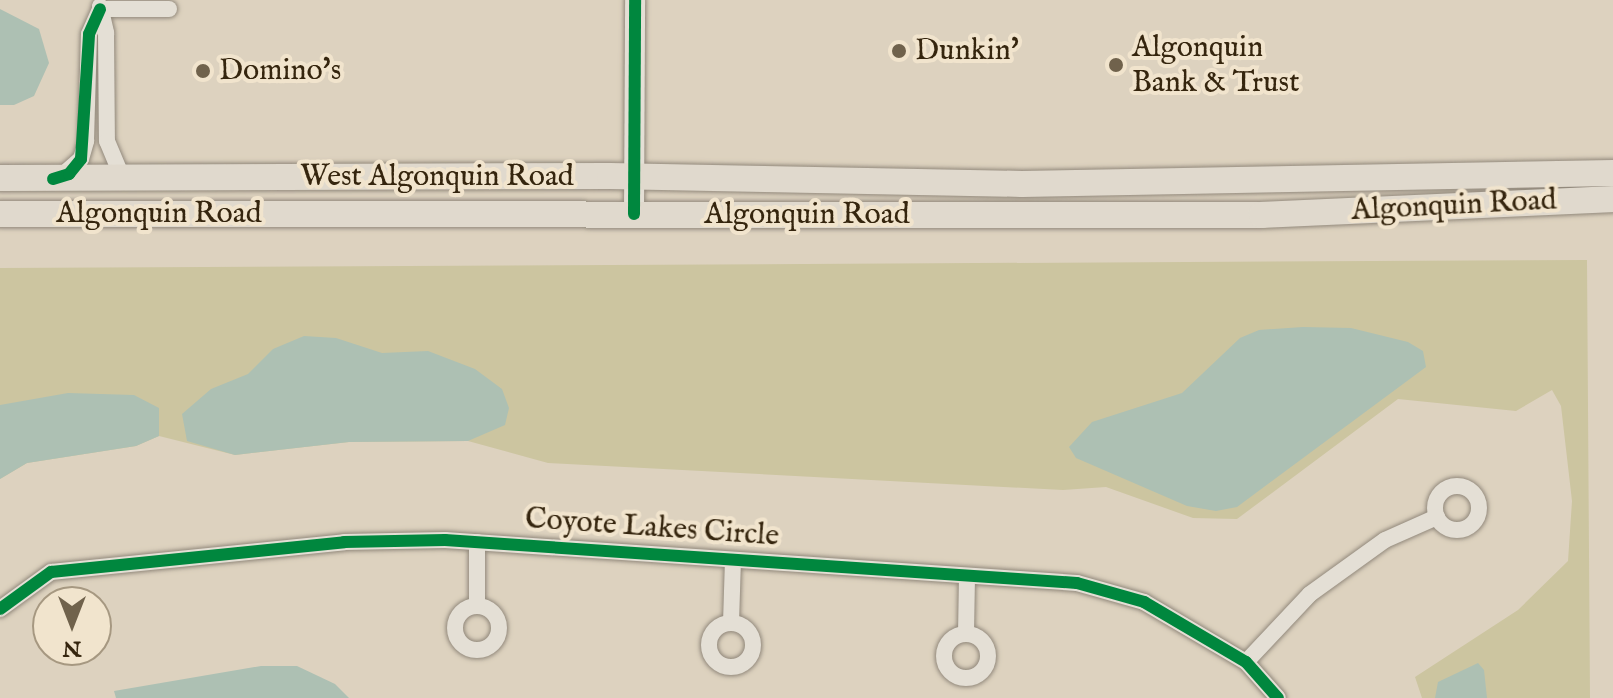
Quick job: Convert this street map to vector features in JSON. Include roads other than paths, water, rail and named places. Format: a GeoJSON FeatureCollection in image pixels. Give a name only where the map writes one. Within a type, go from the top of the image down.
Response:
{"type":"FeatureCollection","features":[{"type":"Feature","properties":{"kind":"main road","name":"Algonquin Road"},"geometry":{"type":"LineString","coordinates":[[634,176],[1022,184],[1613,173]]}},
{"type":"Feature","properties":{"kind":"main road","name":"West Algonquin Road"},"geometry":{"type":"LineString","coordinates":[[0,178],[634,176]]}},
{"type":"Feature","properties":{"kind":"main road","name":"Algonquin Road"},"geometry":{"type":"LineString","coordinates":[[0,214],[1262,215],[1613,199]]}},
{"type":"Feature","properties":{"kind":"street"},"geometry":{"type":"LineString","coordinates":[[634,214],[635,0]]}},
{"type":"Feature","properties":{"kind":"street"},"geometry":{"type":"LineString","coordinates":[[100,4],[169,9]]}},
{"type":"Feature","properties":{"kind":"street"},"geometry":{"type":"LineString","coordinates":[[53,179],[69,174],[81,159],[89,34],[100,4]]}},
{"type":"Feature","properties":{"kind":"street"},"geometry":{"type":"LineString","coordinates":[[100,4],[106,33],[107,141],[123,179]]}},
{"type":"Feature","properties":{"kind":"street"},"geometry":{"type":"LineString","coordinates":[[1246,662],[1310,594],[1385,540],[1437,517]]}},
{"type":"Feature","properties":{"kind":"street","name":"Coyote Lakes Circle"},"geometry":{"type":"LineString","coordinates":[[0,609],[51,572],[344,542],[477,542],[1077,583],[1144,602],[1246,662],[1278,698]]}},
{"type":"Feature","properties":{"kind":"street"},"geometry":{"type":"LineString","coordinates":[[477,542],[477,606]]}},
{"type":"Feature","properties":{"kind":"street"},"geometry":{"type":"LineString","coordinates":[[731,623],[733,560]]}},
{"type":"Feature","properties":{"kind":"street"},"geometry":{"type":"LineString","coordinates":[[966,634],[967,576]]}},
{"type":"Feature","properties":{"kind":"place","name":"Dunkin'"},"geometry":{"type":"Point","coordinates":[899,51]}},
{"type":"Feature","properties":{"kind":"place","name":"Algonquin Bank & Trust"},"geometry":{"type":"Point","coordinates":[1116,65]}},
{"type":"Feature","properties":{"kind":"place","name":"Domino's"},"geometry":{"type":"Point","coordinates":[203,71]}}]}
